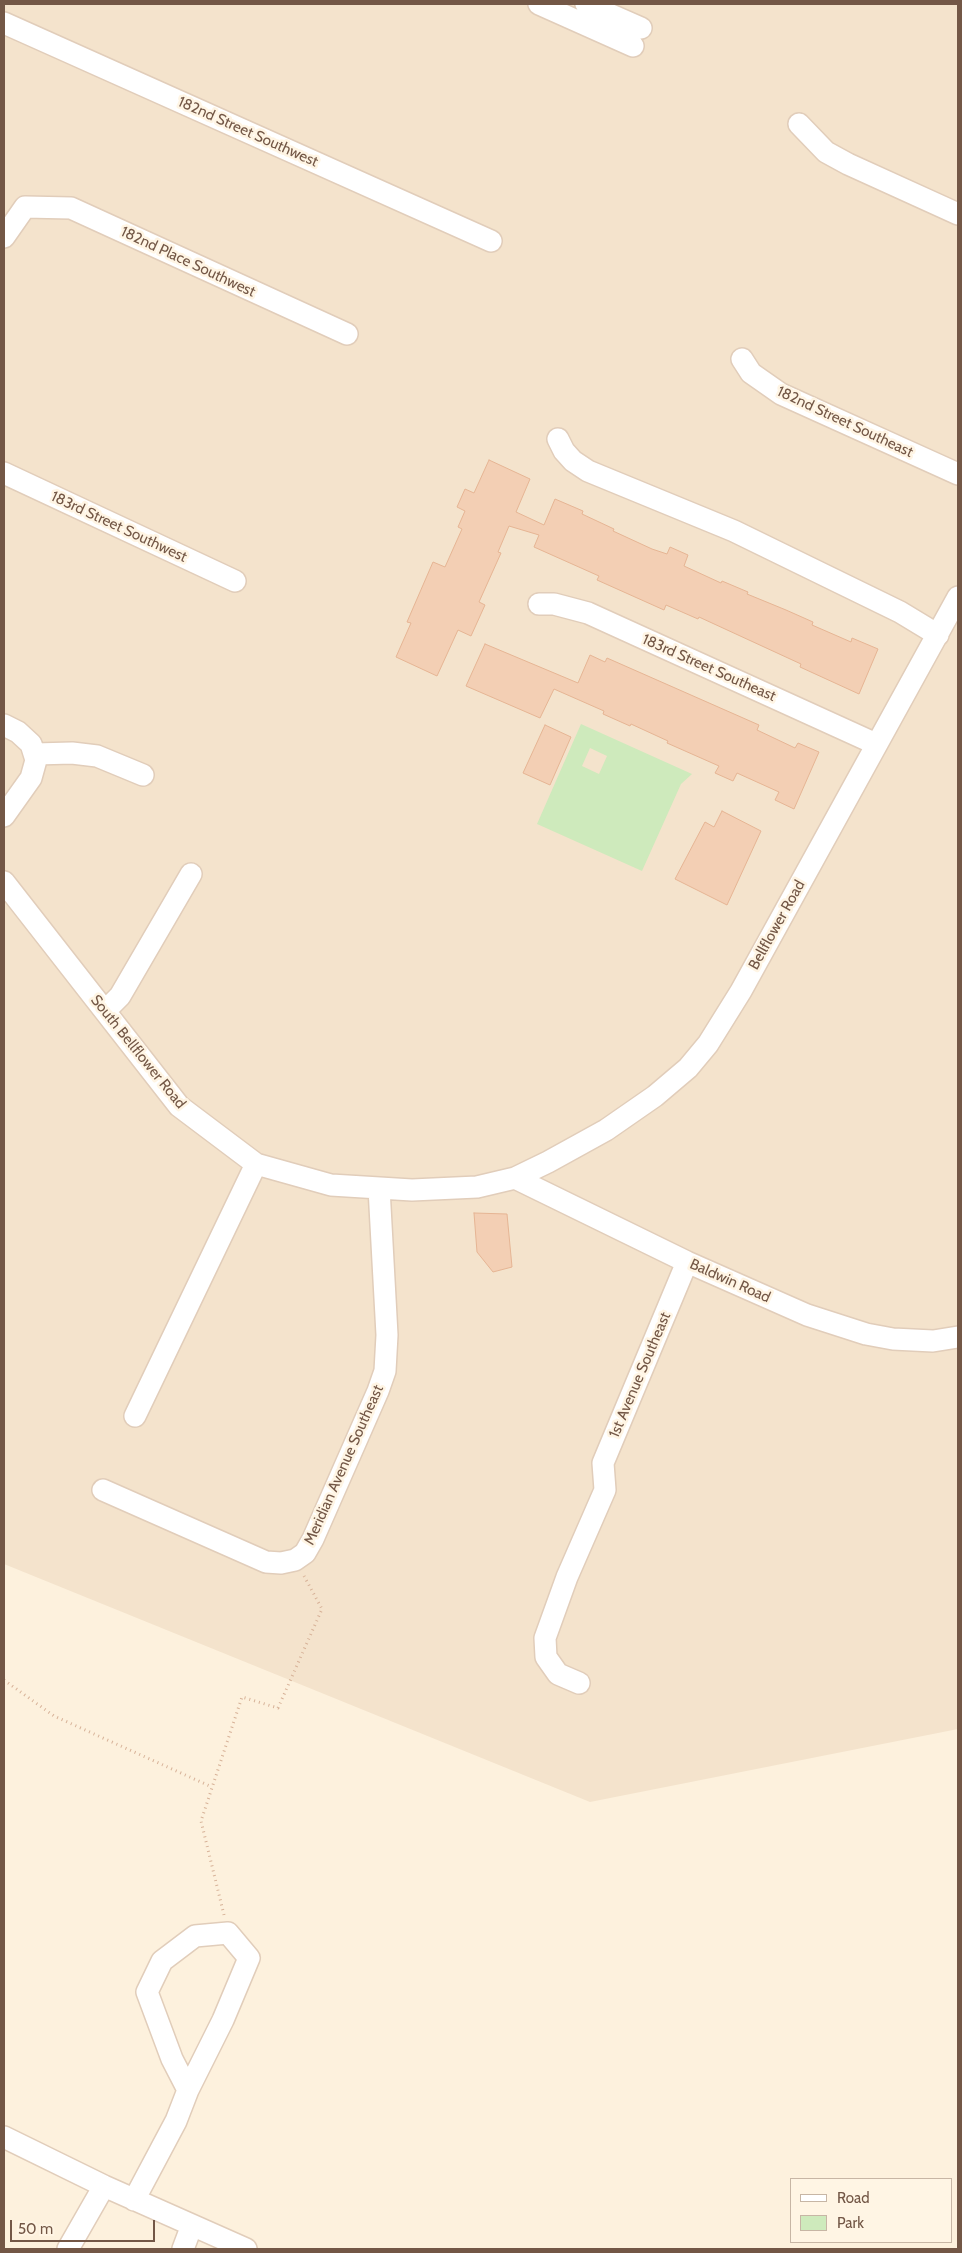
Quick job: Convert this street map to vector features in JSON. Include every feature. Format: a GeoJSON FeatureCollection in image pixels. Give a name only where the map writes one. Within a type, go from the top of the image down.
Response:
{"type":"FeatureCollection","features":[{"type":"Feature","properties":{"kind":"street"},"geometry":{"type":"LineString","coordinates":[[539,4],[637,37],[586,4]]}},
{"type":"Feature","properties":{"kind":"street","name":"182nd Street Southwest"},"geometry":{"type":"LineString","coordinates":[[4,23],[491,241]]}},
{"type":"Feature","properties":{"kind":"street"},"geometry":{"type":"LineString","coordinates":[[799,124],[826,152],[848,164],[958,214]]}},
{"type":"Feature","properties":{"kind":"street","name":"182nd Place Southwest"},"geometry":{"type":"LineString","coordinates":[[4,237],[25,207],[71,208],[347,334]]}},
{"type":"Feature","properties":{"kind":"street","name":"182nd Street Southeast"},"geometry":{"type":"LineString","coordinates":[[742,359],[751,373],[780,394],[958,474]]}},
{"type":"Feature","properties":{"kind":"street"},"geometry":{"type":"LineString","coordinates":[[558,438],[564,451],[572,461],[588,471],[734,531],[900,612],[938,635]]}},
{"type":"Feature","properties":{"kind":"street","name":"183rd Street Southwest"},"geometry":{"type":"LineString","coordinates":[[4,473],[235,581]]}},
{"type":"Feature","properties":{"kind":"street","name":"Bellflower Road"},"geometry":{"type":"LineString","coordinates":[[515,1178],[606,1130],[655,1096],[688,1068],[708,1044],[741,991],[958,598]]}},
{"type":"Feature","properties":{"kind":"street","name":"183rd Street Southeast"},"geometry":{"type":"LineString","coordinates":[[539,604],[554,604],[588,613],[876,744]]}},
{"type":"Feature","properties":{"kind":"street"},"geometry":{"type":"LineString","coordinates":[[4,726],[18,732],[31,744],[36,760],[30,778],[4,816]]}},
{"type":"Feature","properties":{"kind":"street"},"geometry":{"type":"LineString","coordinates":[[34,754],[72,753],[97,756],[143,775]]}},
{"type":"Feature","properties":{"kind":"street"},"geometry":{"type":"LineString","coordinates":[[105,1011],[120,996],[191,874]]}},
{"type":"Feature","properties":{"kind":"street","name":"South Bellflower Road"},"geometry":{"type":"LineString","coordinates":[[4,882],[179,1106],[256,1164],[331,1185],[412,1190],[477,1187],[515,1178]]}},
{"type":"Feature","properties":{"kind":"street"},"geometry":{"type":"LineString","coordinates":[[135,1416],[256,1164]]}},
{"type":"Feature","properties":{"kind":"street","name":"Baldwin Road"},"geometry":{"type":"LineString","coordinates":[[515,1178],[687,1262],[807,1315],[866,1334],[894,1339],[933,1341],[958,1337]]}},
{"type":"Feature","properties":{"kind":"street","name":"Meridian Avenue Southeast"},"geometry":{"type":"LineString","coordinates":[[103,1490],[266,1562],[281,1563],[295,1560],[305,1553],[313,1539],[378,1391],[384,1371],[387,1335],[379,1188]]}},
{"type":"Feature","properties":{"kind":"street","name":"1st Avenue Southeast"},"geometry":{"type":"LineString","coordinates":[[580,1684],[558,1674],[546,1657],[545,1638],[567,1577],[605,1490],[603,1463],[687,1262]]}},
{"type":"Feature","properties":{"kind":"street"},"geometry":{"type":"LineString","coordinates":[[134,2200],[176,2121],[188,2090],[223,2020],[249,1958],[228,1933],[195,1936],[188,1941],[162,1961],[147,1992],[172,2059],[188,2090]]}},
{"type":"Feature","properties":{"kind":"street"},"geometry":{"type":"LineString","coordinates":[[4,2137],[134,2200],[246,2249]]}},
{"type":"Feature","properties":{"kind":"street"},"geometry":{"type":"LineString","coordinates":[[68,2249],[104,2186]]}},
{"type":"Feature","properties":{"kind":"street"},"geometry":{"type":"LineString","coordinates":[[183,2249],[192,2225]]}},
{"type":"Feature","properties":{"kind":"path"},"geometry":{"type":"LineString","coordinates":[[228,1933],[201,1820],[242,1697],[278,1708],[322,1609],[295,1560]]}},
{"type":"Feature","properties":{"kind":"path"},"geometry":{"type":"LineString","coordinates":[[4,1680],[54,1716],[212,1786]]}},
{"type":"Feature","properties":{"kind":"shaded area"},"geometry":{"type":"Polygon","coordinates":[[[4,4],[958,4],[958,1729],[590,1802],[4,1564],[4,4]]]}},
{"type":"Feature","properties":{"kind":"green space"},"geometry":{"type":"Polygon","coordinates":[[[581,724],[692,774],[681,784],[642,871],[537,824],[581,724]],[[590,748],[582,766],[599,774],[607,756],[590,748]]]}},
{"type":"Feature","properties":{"kind":"building"},"geometry":{"type":"Polygon","coordinates":[[[489,460],[530,479],[516,512],[544,525],[555,499],[583,511],[582,514],[652,549],[667,554],[670,547],[688,555],[684,566],[721,583],[722,581],[748,592],[747,594],[813,622],[812,625],[851,642],[852,638],[878,649],[859,694],[800,667],[801,664],[699,617],[698,619],[666,605],[664,610],[597,580],[599,576],[534,547],[539,535],[509,526],[498,552],[501,553],[479,602],[485,605],[471,636],[458,630],[437,676],[396,657],[411,623],[407,622],[433,562],[445,567],[462,529],[458,527],[465,511],[457,507],[465,489],[474,493],[489,460]]]}},
{"type":"Feature","properties":{"kind":"building"},"geometry":{"type":"Polygon","coordinates":[[[485,644],[578,683],[590,655],[605,662],[607,658],[759,725],[757,730],[795,748],[798,743],[819,752],[794,809],[775,800],[779,792],[737,773],[733,781],[715,773],[719,766],[667,743],[668,741],[631,724],[630,726],[603,714],[604,711],[554,689],[540,718],[466,686],[485,644]]]}},
{"type":"Feature","properties":{"kind":"building"},"geometry":{"type":"Polygon","coordinates":[[[545,725],[571,737],[550,785],[523,773],[545,725]]]}},
{"type":"Feature","properties":{"kind":"building"},"geometry":{"type":"Polygon","coordinates":[[[722,811],[761,831],[727,905],[675,879],[705,822],[714,827],[722,811]]]}},
{"type":"Feature","properties":{"kind":"building"},"geometry":{"type":"Polygon","coordinates":[[[474,1213],[507,1214],[512,1267],[493,1272],[477,1252],[474,1213]]]}}]}
